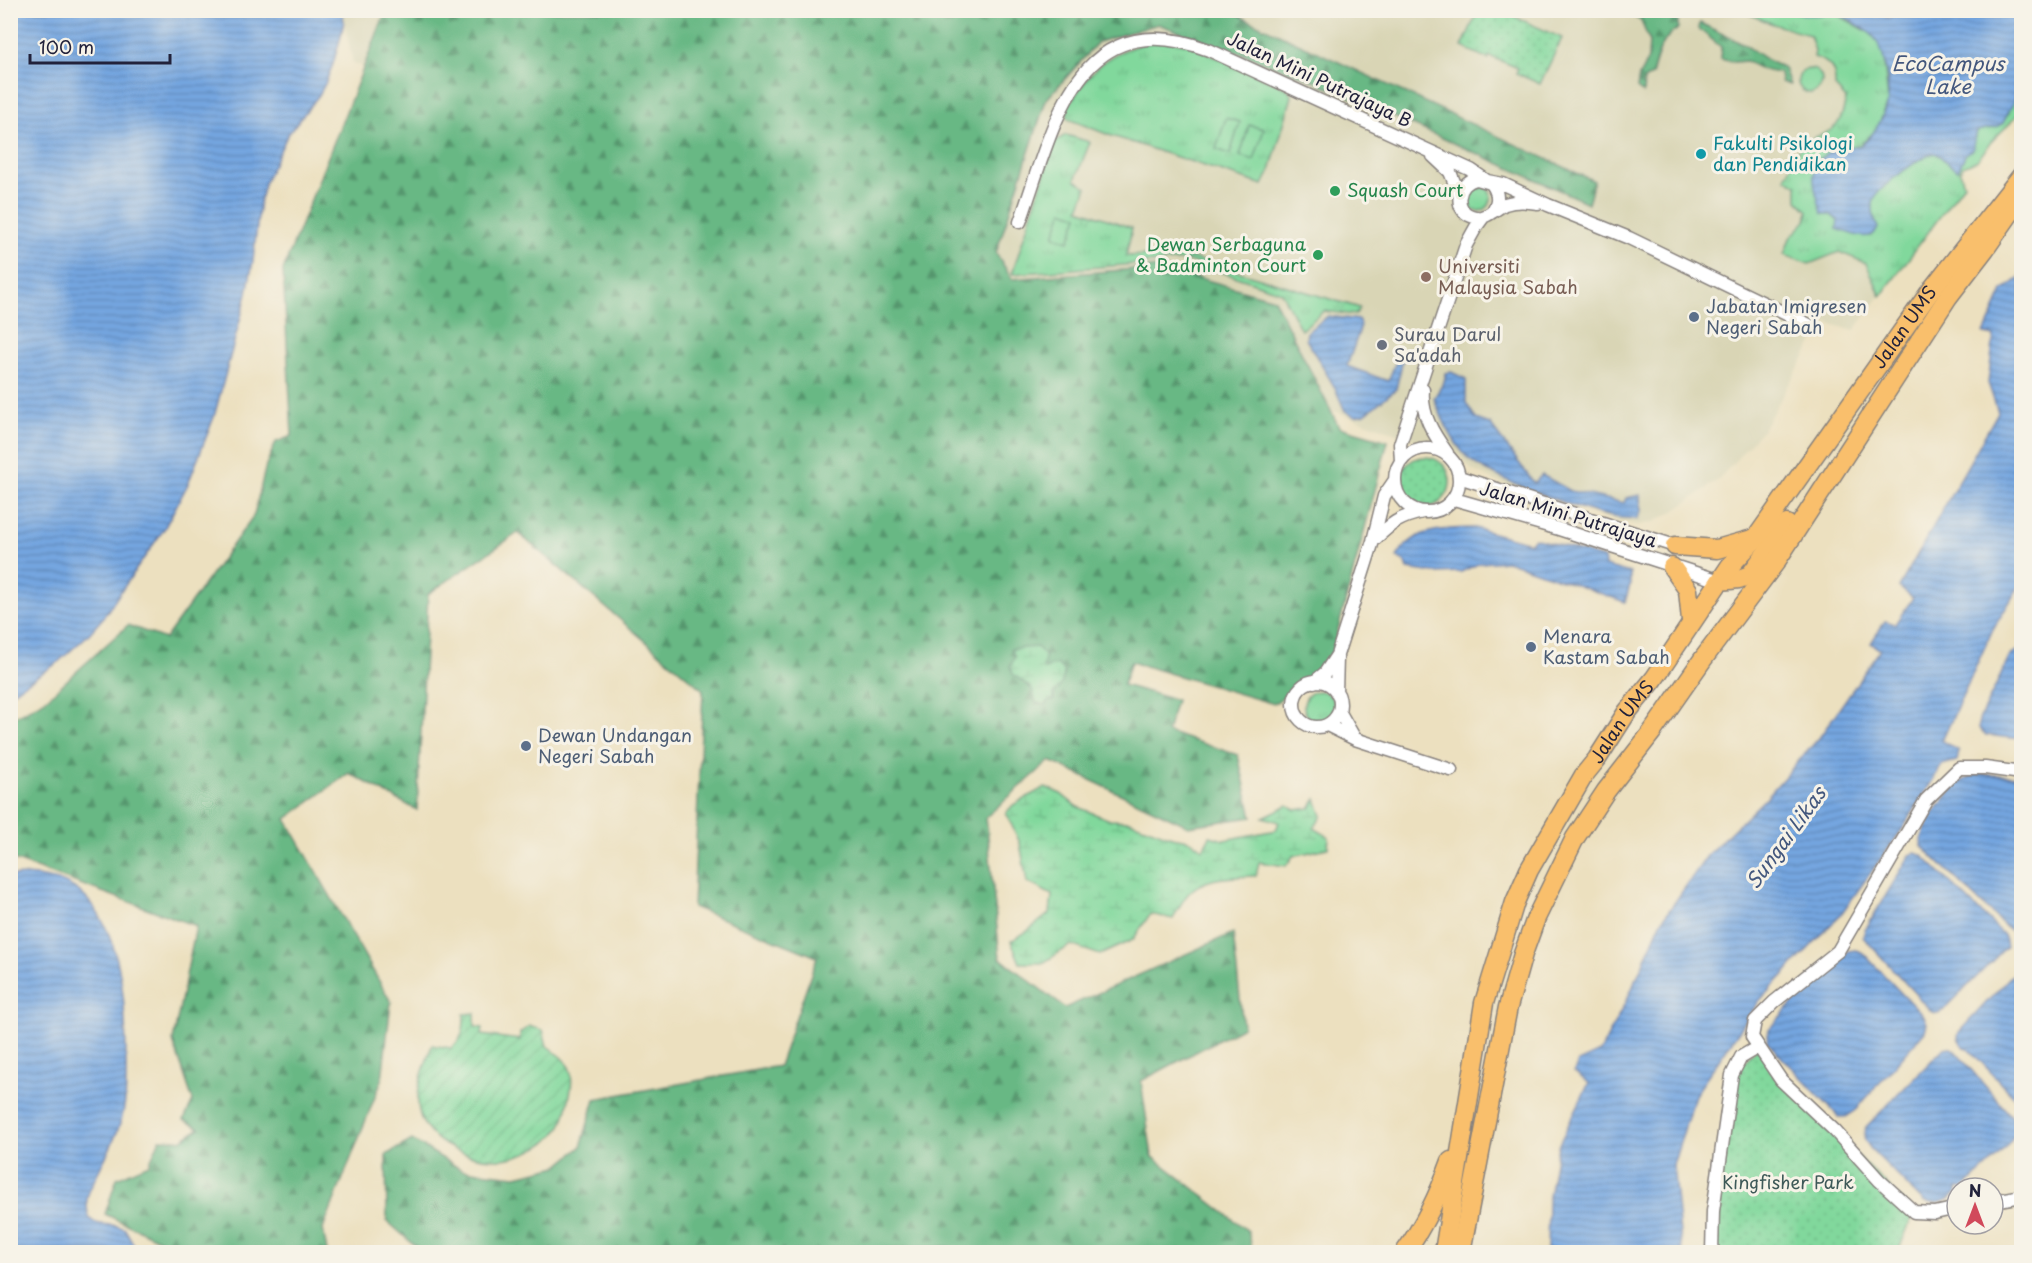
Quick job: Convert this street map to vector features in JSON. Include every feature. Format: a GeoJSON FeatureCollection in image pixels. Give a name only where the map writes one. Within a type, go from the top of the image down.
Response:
{"type":"FeatureCollection","features":[{"type":"Feature","properties":{"kind":"highway","name":"Jalan UMS"},"geometry":{"type":"LineString","coordinates":[[1461,1252],[1508,1007],[1523,954],[1541,908],[1586,821],[1775,563],[1824,484],[1948,297],[1985,249],[2020,181]]}},
{"type":"Feature","properties":{"kind":"highway","name":"Jalan UMS"},"geometry":{"type":"LineString","coordinates":[[1443,1252],[1484,1003],[1515,902],[1529,870],[1584,775],[1627,712],[1654,679],[1730,566],[1756,538],[1932,289],[2020,181]]}},
{"type":"Feature","properties":{"kind":"highway"},"geometry":{"type":"LineString","coordinates":[[1720,581],[1750,576],[1797,511],[1824,484]]}},
{"type":"Feature","properties":{"kind":"highway"},"geometry":{"type":"LineString","coordinates":[[1675,546],[1717,549],[1756,538]]}},
{"type":"Feature","properties":{"kind":"highway"},"geometry":{"type":"LineString","coordinates":[[1672,567],[1688,590],[1691,621]]}},
{"type":"Feature","properties":{"kind":"highway"},"geometry":{"type":"LineString","coordinates":[[1405,1252],[1421,1230],[1436,1200],[1464,1124]]}},
{"type":"Feature","properties":{"kind":"street","name":"Jalan Mini Putrajaya B"},"geometry":{"type":"LineString","coordinates":[[1020,222],[1054,125],[1070,91],[1085,69],[1121,43],[1137,38],[1161,37],[1189,42],[1209,50],[1472,170],[1487,181],[1503,184],[1548,205]]}},
{"type":"Feature","properties":{"kind":"street"},"geometry":{"type":"LineString","coordinates":[[1426,150],[1450,172],[1459,194],[1466,244]]}},
{"type":"Feature","properties":{"kind":"street"},"geometry":{"type":"LineString","coordinates":[[1337,656],[1325,673],[1303,687],[1296,696],[1294,705],[1297,714],[1303,722],[1310,726],[1327,725],[1335,720],[1339,711],[1340,704],[1336,692],[1337,656],[1373,541],[1384,496],[1395,480],[1401,461],[1400,444],[1425,374],[1466,244],[1476,227],[1495,207],[1497,197],[1494,187],[1487,181],[1477,178],[1467,182],[1459,194]]}},
{"type":"Feature","properties":{"kind":"street"},"geometry":{"type":"LineString","coordinates":[[1462,208],[1474,217],[1488,214],[1506,204],[1524,201],[1548,205],[1629,238],[1809,325]]}},
{"type":"Feature","properties":{"kind":"street"},"geometry":{"type":"LineString","coordinates":[[1373,541],[1395,520],[1406,515],[1437,510],[1454,499],[1459,487],[1460,477],[1457,467],[1434,435],[1423,408],[1425,374]]}},
{"type":"Feature","properties":{"kind":"street"},"geometry":{"type":"LineString","coordinates":[[1401,461],[1411,452],[1424,448],[1438,449],[1449,456]]}},
{"type":"Feature","properties":{"kind":"street","name":"Jalan Mini Putrajaya"},"geometry":{"type":"LineString","coordinates":[[1460,477],[1675,546]]}},
{"type":"Feature","properties":{"kind":"street"},"geometry":{"type":"LineString","coordinates":[[1395,480],[1398,493],[1406,504],[1424,512]]}},
{"type":"Feature","properties":{"kind":"street","name":"Jalan Mini Putrajaya"},"geometry":{"type":"LineString","coordinates":[[1454,499],[1559,529],[1720,581]]}},
{"type":"Feature","properties":{"kind":"street"},"geometry":{"type":"LineString","coordinates":[[1314,682],[1326,684],[1336,692]]}},
{"type":"Feature","properties":{"kind":"street"},"geometry":{"type":"LineString","coordinates":[[1339,711],[1355,739]]}},
{"type":"Feature","properties":{"kind":"street"},"geometry":{"type":"LineString","coordinates":[[1327,725],[1355,739],[1451,770]]}},
{"type":"Feature","properties":{"kind":"street"},"geometry":{"type":"LineString","coordinates":[[1945,1211],[1935,1213],[1914,1212],[1879,1180],[1835,1131],[1781,1080],[1752,1037],[1755,1021],[1774,1002],[1838,951],[1926,800],[1959,768],[1985,768],[2022,773]]}},
{"type":"Feature","properties":{"kind":"street"},"geometry":{"type":"LineString","coordinates":[[1712,1252],[1713,1211],[1732,1075],[1741,1057],[1758,1047]]}},
{"type":"Feature","properties":{"kind":"street"},"geometry":{"type":"LineString","coordinates":[[2005,1199],[2022,1196]]}},
{"type":"Feature","properties":{"kind":"shaded area","name":"Universiti Malaysia Sabah"},"geometry":{"type":"Polygon","coordinates":[[[342,11],[2021,11],[2021,112],[1990,143],[1978,160],[1963,166],[1960,171],[1964,184],[1854,331],[1825,322],[1763,429],[1728,469],[1715,482],[1676,510],[1654,522],[1638,525],[1616,521],[1495,481],[1471,469],[1458,455],[353,63],[342,11]]]}},
{"type":"Feature","properties":{"kind":"green space"},"geometry":{"type":"Polygon","coordinates":[[[386,11],[1233,11],[1594,181],[1588,203],[1305,77],[1158,24],[1098,42],[1046,100],[996,253],[1012,279],[1160,267],[1274,299],[1339,427],[1388,441],[1331,656],[1302,682],[1274,704],[1131,662],[1123,685],[1176,700],[1167,732],[1238,755],[1252,817],[1188,826],[1050,761],[986,817],[1000,958],[1065,1008],[1233,933],[1243,1027],[1141,1081],[1152,1156],[1248,1231],[1253,1252],[950,1252],[949,1247],[782,1252],[422,1252],[387,1221],[386,1155],[412,1140],[462,1170],[516,1176],[558,1166],[581,1147],[595,1099],[779,1066],[817,957],[693,907],[703,690],[518,533],[428,594],[417,810],[349,773],[286,819],[391,1002],[382,1079],[323,1229],[327,1252],[177,1252],[177,1248],[105,1214],[117,1178],[149,1164],[160,1139],[181,1140],[200,1128],[184,1120],[193,1101],[173,1041],[196,926],[11,859],[10,719],[44,701],[128,625],[165,639],[254,515],[266,465],[276,442],[292,436],[283,270],[386,11]]]}},
{"type":"Feature","properties":{"kind":"green space"},"geometry":{"type":"Polygon","coordinates":[[[1478,11],[1504,11],[1562,38],[1540,84],[1516,73],[1518,68],[1489,56],[1488,59],[1462,47],[1478,11]]]}},
{"type":"Feature","properties":{"kind":"green space"},"geometry":{"type":"Polygon","coordinates":[[[1625,11],[1674,11],[1678,15],[1678,29],[1672,32],[1664,42],[1652,75],[1644,80],[1643,93],[1637,88],[1639,76],[1648,59],[1649,40],[1641,21],[1625,11]]]}},
{"type":"Feature","properties":{"kind":"green space"},"geometry":{"type":"Polygon","coordinates":[[[1744,11],[1793,11],[1838,15],[1870,33],[1879,43],[1883,51],[1888,102],[1877,129],[1860,145],[1847,148],[1839,144],[1819,159],[1831,215],[1838,221],[1837,229],[1862,236],[1872,236],[1878,228],[1873,214],[1873,202],[1884,187],[1911,165],[1935,153],[1958,170],[1966,153],[1973,149],[1977,131],[2003,123],[2021,87],[2021,112],[1990,143],[1978,160],[1963,166],[1960,171],[1964,184],[1881,296],[1866,263],[1839,252],[1809,264],[1784,255],[1790,238],[1806,221],[1808,211],[1797,200],[1797,185],[1785,178],[1801,146],[1809,148],[1813,138],[1828,132],[1837,125],[1846,99],[1835,87],[1835,76],[1828,64],[1814,57],[1815,51],[1810,35],[1785,28],[1744,11]]]}},
{"type":"Feature","properties":{"kind":"green space"},"geometry":{"type":"Polygon","coordinates":[[[1700,23],[1745,45],[1784,68],[1790,85],[1781,82],[1780,73],[1762,70],[1747,61],[1733,62],[1720,59],[1721,47],[1699,29],[1700,23]]]}},
{"type":"Feature","properties":{"kind":"green space"},"geometry":{"type":"Polygon","coordinates":[[[1157,40],[1188,44],[1288,89],[1292,96],[1270,171],[1263,185],[1109,135],[1068,119],[1066,109],[1094,71],[1103,63],[1124,50],[1157,40]]]}},
{"type":"Feature","properties":{"kind":"green space"},"geometry":{"type":"Polygon","coordinates":[[[1810,69],[1819,72],[1822,81],[1819,90],[1810,93],[1801,90],[1798,81],[1801,72],[1810,69]]]}},
{"type":"Feature","properties":{"kind":"green space"},"geometry":{"type":"Polygon","coordinates":[[[1226,118],[1240,122],[1230,154],[1216,149],[1226,118]]]}},
{"type":"Feature","properties":{"kind":"green space"},"geometry":{"type":"Polygon","coordinates":[[[1249,125],[1264,129],[1254,160],[1240,156],[1249,125]]]}},
{"type":"Feature","properties":{"kind":"green space"},"geometry":{"type":"Polygon","coordinates":[[[1066,135],[1090,142],[1075,180],[1087,187],[1079,209],[1132,228],[1126,256],[1180,254],[1360,308],[1355,315],[1324,311],[1301,330],[1281,292],[1186,260],[1012,274],[1055,141],[1066,135]]]}},
{"type":"Feature","properties":{"kind":"green space"},"geometry":{"type":"Polygon","coordinates":[[[1478,185],[1487,189],[1491,198],[1487,207],[1478,211],[1469,207],[1465,198],[1469,189],[1478,185]]]}},
{"type":"Feature","properties":{"kind":"green space"},"geometry":{"type":"Polygon","coordinates":[[[1063,210],[1078,216],[1069,241],[1054,236],[1063,210]]]}},
{"type":"Feature","properties":{"kind":"green space"},"geometry":{"type":"Polygon","coordinates":[[[1425,457],[1434,459],[1445,468],[1450,482],[1448,491],[1439,502],[1425,507],[1416,505],[1405,496],[1400,482],[1402,473],[1411,462],[1425,457]]]}},
{"type":"Feature","properties":{"kind":"green space"},"geometry":{"type":"Polygon","coordinates":[[[1037,647],[1045,655],[1044,669],[1057,664],[1064,671],[1062,683],[1054,693],[1054,700],[1049,700],[1046,705],[1036,703],[1032,689],[1013,674],[1010,666],[1015,657],[1011,649],[1037,647]]]}},
{"type":"Feature","properties":{"kind":"green space"},"geometry":{"type":"Polygon","coordinates":[[[1319,691],[1330,695],[1334,706],[1330,717],[1319,721],[1308,717],[1304,706],[1308,695],[1319,691]]]}},
{"type":"Feature","properties":{"kind":"green space"},"geometry":{"type":"Polygon","coordinates":[[[1045,787],[1061,794],[1076,806],[1110,820],[1129,821],[1172,837],[1189,840],[1203,849],[1210,836],[1224,840],[1276,830],[1279,822],[1263,817],[1288,805],[1295,810],[1310,808],[1316,799],[1322,816],[1314,828],[1329,837],[1328,848],[1293,856],[1286,866],[1259,862],[1256,876],[1219,879],[1202,884],[1188,894],[1173,919],[1150,914],[1133,940],[1100,955],[1071,945],[1043,963],[1020,963],[1011,941],[1050,913],[1052,895],[1027,882],[1020,843],[1006,813],[1013,805],[1045,787]]]}},
{"type":"Feature","properties":{"kind":"green space"},"geometry":{"type":"Polygon","coordinates":[[[475,1013],[475,1027],[483,1028],[482,1035],[520,1040],[520,1033],[529,1026],[543,1030],[547,1046],[566,1062],[571,1074],[571,1089],[561,1126],[539,1147],[521,1155],[495,1159],[457,1151],[434,1137],[420,1116],[419,1088],[432,1045],[451,1048],[462,1033],[464,1014],[475,1013]]]}},
{"type":"Feature","properties":{"kind":"green space","name":"Kingfisher Park"},"geometry":{"type":"Polygon","coordinates":[[[1758,1047],[1781,1080],[1914,1212],[1898,1252],[1712,1252],[1732,1075],[1758,1047]]]}},
{"type":"Feature","properties":{"kind":"water"},"geometry":{"type":"Polygon","coordinates":[[[11,10],[342,10],[344,21],[333,64],[325,84],[288,134],[265,182],[260,200],[247,294],[214,417],[188,484],[164,529],[102,619],[56,664],[11,693],[11,10]]]}},
{"type":"Feature","properties":{"kind":"water","name":"EcoCampus Lake"},"geometry":{"type":"Polygon","coordinates":[[[1793,11],[1873,11],[1889,18],[1900,11],[1964,11],[1966,15],[1979,11],[2021,11],[2021,87],[2003,123],[1977,131],[1973,149],[1966,153],[1958,170],[1935,153],[1911,165],[1892,180],[1874,199],[1873,214],[1878,228],[1875,233],[1860,236],[1848,233],[1837,229],[1838,220],[1822,213],[1814,185],[1815,169],[1818,162],[1834,150],[1836,144],[1859,146],[1878,126],[1888,100],[1888,84],[1883,56],[1871,34],[1847,18],[1833,14],[1806,15],[1793,11]]]}},
{"type":"Feature","properties":{"kind":"water","name":"Sungai Likas"},"geometry":{"type":"Polygon","coordinates":[[[2021,277],[2021,583],[1993,629],[1942,741],[1959,751],[1957,761],[1942,765],[1903,828],[1841,914],[1760,1000],[1695,1095],[1673,1165],[1682,1252],[1547,1252],[1548,1202],[1558,1146],[1589,1083],[1574,1072],[1578,1062],[1600,1052],[1631,991],[1661,922],[1709,853],[1765,799],[1819,738],[1880,650],[1871,643],[1885,621],[1895,624],[1913,598],[1899,587],[1998,412],[1988,383],[1994,336],[1984,334],[2003,291],[2021,277]]]}},
{"type":"Feature","properties":{"kind":"water"},"geometry":{"type":"Polygon","coordinates":[[[1328,316],[1358,320],[1361,326],[1347,366],[1388,381],[1398,357],[1403,359],[1396,389],[1365,414],[1355,416],[1345,411],[1334,386],[1306,339],[1307,332],[1328,316]]]}},
{"type":"Feature","properties":{"kind":"water"},"geometry":{"type":"Polygon","coordinates":[[[1451,372],[1466,379],[1466,403],[1476,419],[1490,424],[1534,483],[1542,475],[1571,491],[1624,503],[1626,498],[1640,495],[1641,511],[1637,519],[1600,514],[1561,501],[1495,475],[1468,458],[1452,438],[1434,398],[1444,382],[1446,373],[1451,372]]]}},
{"type":"Feature","properties":{"kind":"water"},"geometry":{"type":"Polygon","coordinates":[[[1475,528],[1530,543],[1534,538],[1604,558],[1605,566],[1630,573],[1630,585],[1625,602],[1507,561],[1480,563],[1461,572],[1435,573],[1408,569],[1406,563],[1397,557],[1404,547],[1421,535],[1441,530],[1475,528]]]}},
{"type":"Feature","properties":{"kind":"water"},"geometry":{"type":"Polygon","coordinates":[[[2021,649],[2021,739],[1986,735],[1979,728],[1979,720],[2010,656],[2021,649]]]}},
{"type":"Feature","properties":{"kind":"water"},"geometry":{"type":"Polygon","coordinates":[[[1976,774],[2021,776],[2021,930],[2016,932],[2008,929],[1922,846],[1924,831],[1941,804],[1959,783],[1976,774]]]}},
{"type":"Feature","properties":{"kind":"water"},"geometry":{"type":"Polygon","coordinates":[[[1915,853],[1922,855],[2004,935],[2006,947],[1944,1010],[1938,1013],[1932,1012],[1863,937],[1910,855],[1915,853]]]}},
{"type":"Feature","properties":{"kind":"water"},"geometry":{"type":"Polygon","coordinates":[[[26,875],[48,878],[75,888],[95,909],[106,927],[114,948],[125,1015],[125,1102],[115,1138],[87,1197],[87,1209],[89,1217],[98,1224],[125,1229],[138,1252],[11,1252],[10,876],[26,875]]]}},
{"type":"Feature","properties":{"kind":"water"},"geometry":{"type":"Polygon","coordinates":[[[1856,950],[1863,953],[1924,1017],[1927,1023],[1925,1031],[1855,1111],[1846,1117],[1839,1117],[1767,1042],[1769,1029],[1799,996],[1848,951],[1856,950]]]}},
{"type":"Feature","properties":{"kind":"water"},"geometry":{"type":"Polygon","coordinates":[[[2021,968],[2021,1104],[1968,1048],[1964,1047],[1958,1038],[1959,1032],[2021,968]]]}},
{"type":"Feature","properties":{"kind":"water"},"geometry":{"type":"Polygon","coordinates":[[[1950,1047],[1955,1051],[2018,1124],[2004,1149],[1978,1175],[1945,1176],[1945,1200],[1928,1203],[1924,1202],[1871,1149],[1864,1134],[1866,1127],[1944,1048],[1950,1047]]]}},
{"type":"Feature","properties":{"kind":"place","name":"Fakulti Psikologi dan Pendidikan"},"geometry":{"type":"Point","coordinates":[1701,154]}},
{"type":"Feature","properties":{"kind":"place","name":"Squash Court"},"geometry":{"type":"Point","coordinates":[1335,191]}},
{"type":"Feature","properties":{"kind":"place","name":"Dewan Serbaguna & Badminton Court"},"geometry":{"type":"Point","coordinates":[1318,255]}},
{"type":"Feature","properties":{"kind":"place","name":"Universiti Malaysia Sabah"},"geometry":{"type":"Point","coordinates":[1426,277]}},
{"type":"Feature","properties":{"kind":"place","name":"Jabatan Imigresen Negeri Sabah"},"geometry":{"type":"Point","coordinates":[1694,317]}},
{"type":"Feature","properties":{"kind":"place","name":"Surau Darul Sa'adah"},"geometry":{"type":"Point","coordinates":[1382,345]}},
{"type":"Feature","properties":{"kind":"place","name":"Menara Kastam Sabah"},"geometry":{"type":"Point","coordinates":[1531,647]}},
{"type":"Feature","properties":{"kind":"place","name":"Dewan Undangan Negeri Sabah"},"geometry":{"type":"Point","coordinates":[526,746]}}]}
